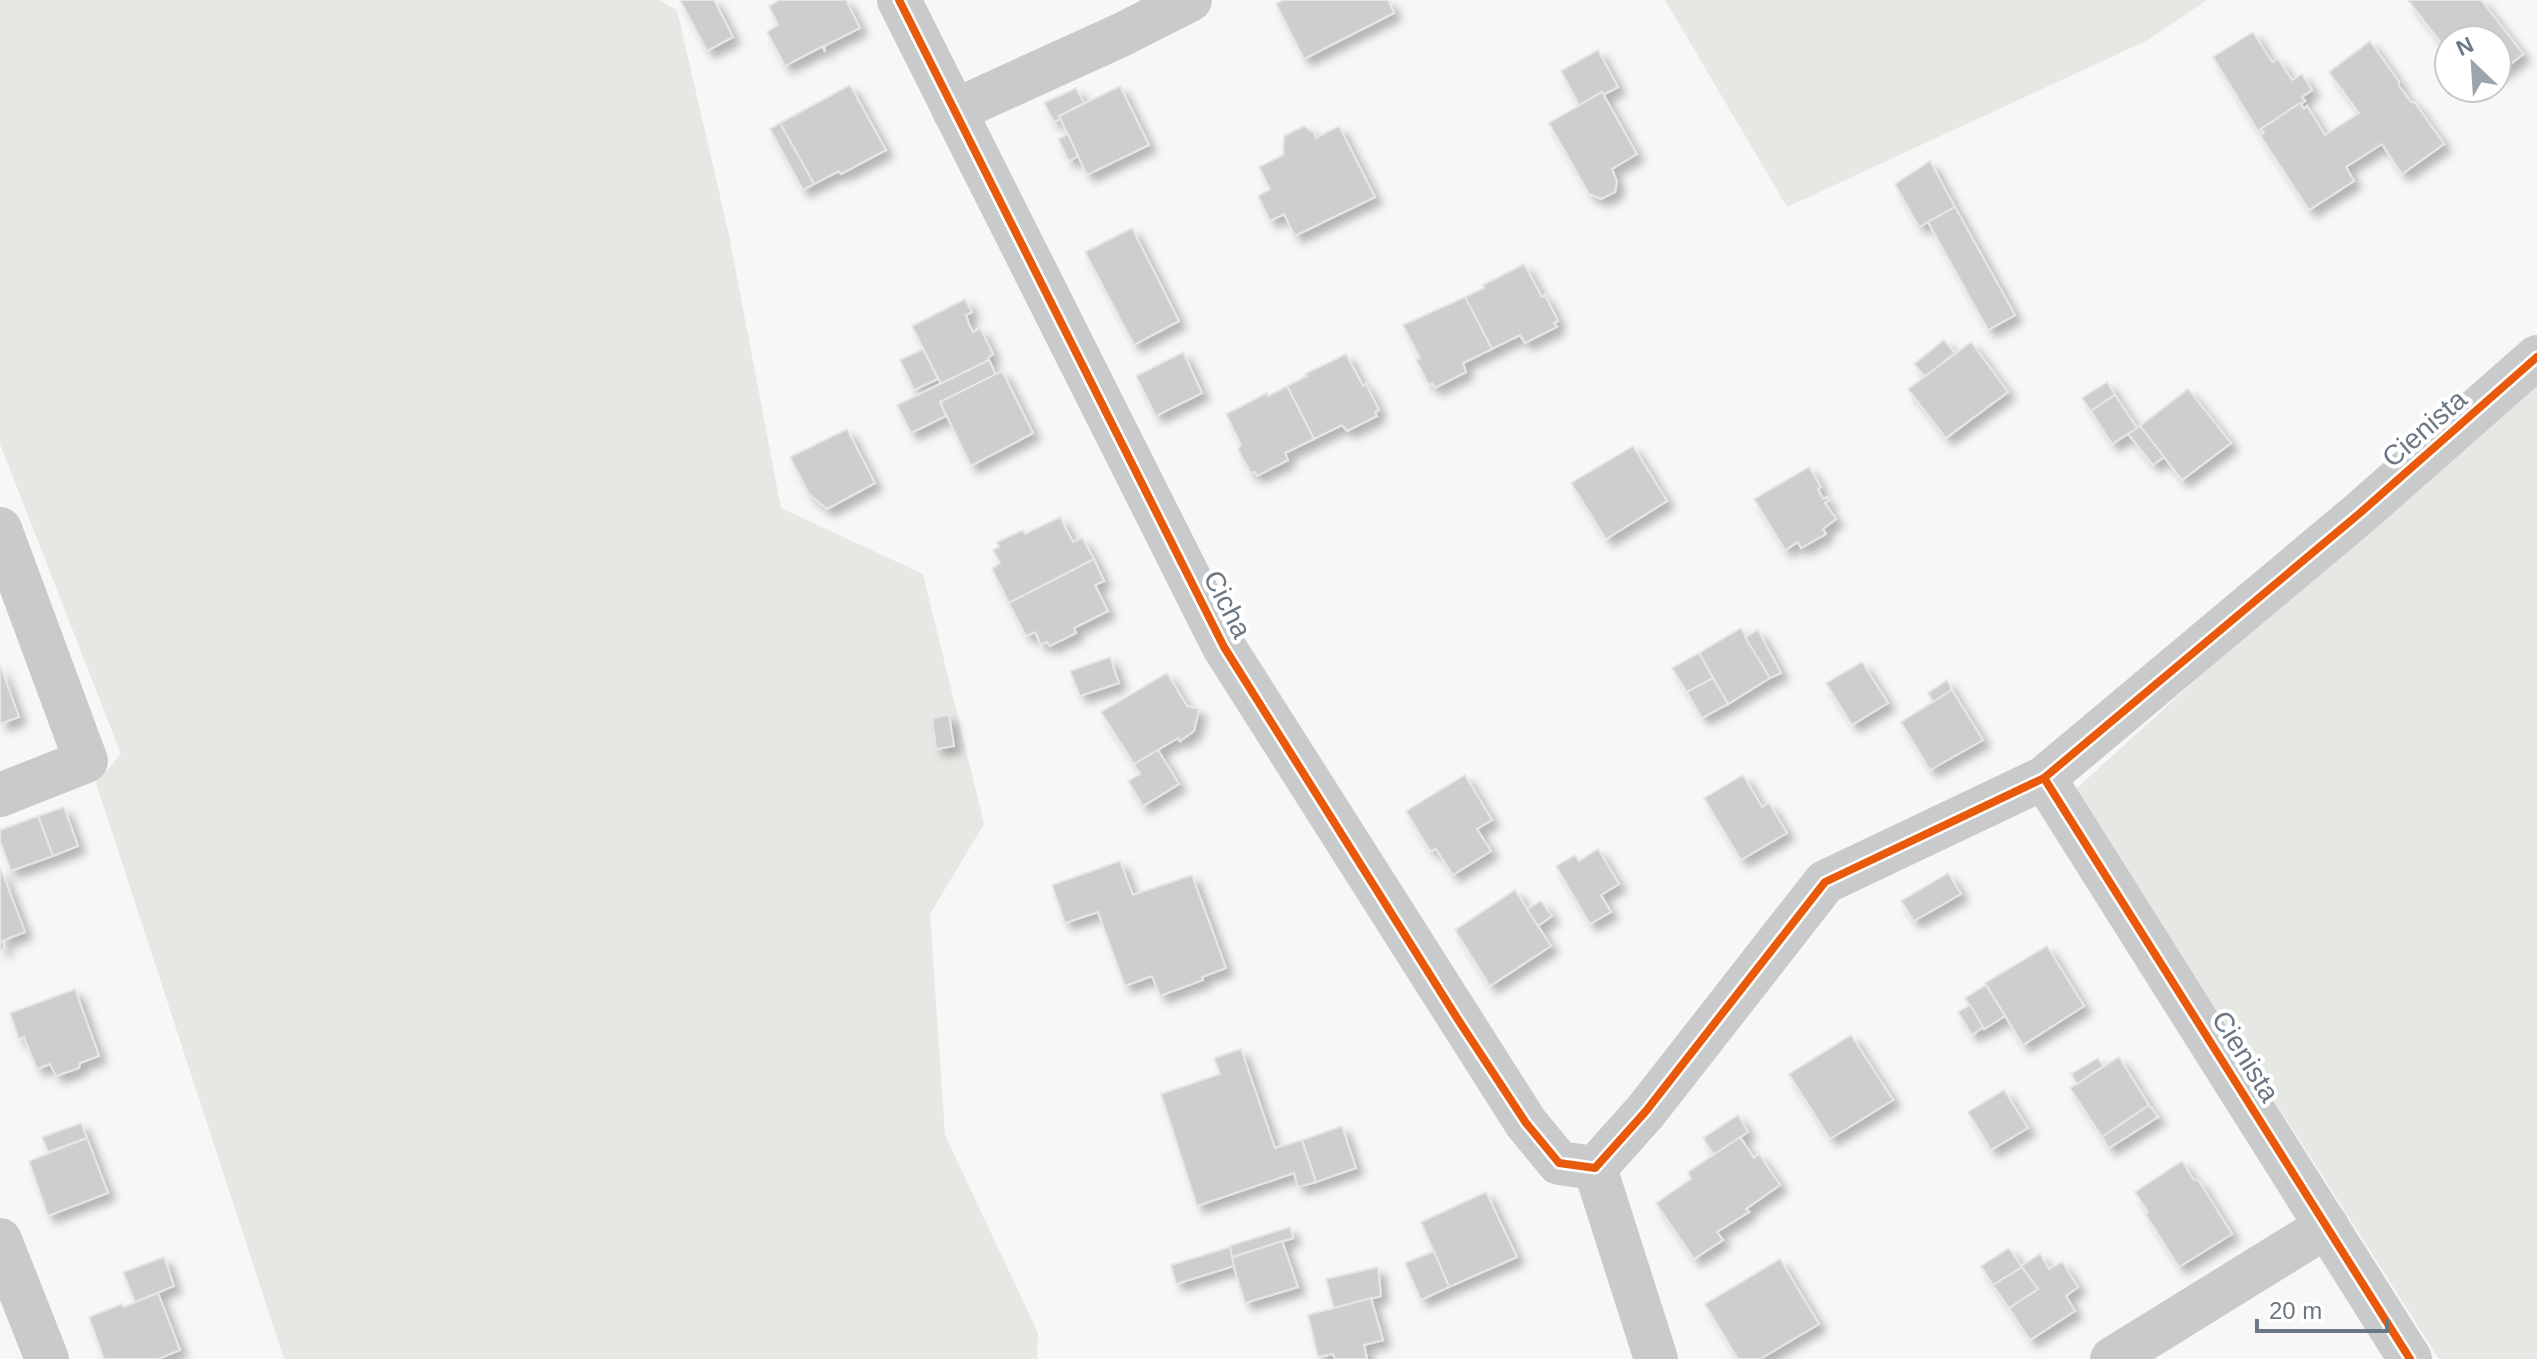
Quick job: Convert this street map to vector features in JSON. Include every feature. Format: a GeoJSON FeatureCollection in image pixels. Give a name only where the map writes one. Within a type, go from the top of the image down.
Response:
{"type":"FeatureCollection","features":[{"type":"Feature","properties":{"kind":"street","name":"Cicha"},"geometry":{"type":"LineString","coordinates":[[899,0],[1224,647],[1526,1123],[1559,1163],[1595,1168]]}},
{"type":"Feature","properties":{"kind":"street"},"geometry":{"type":"LineString","coordinates":[[954,111],[1190,0]]}},
{"type":"Feature","properties":{"kind":"street","name":"Cienista"},"geometry":{"type":"LineString","coordinates":[[1595,1168],[1646,1111],[1825,882],[2044,778],[2349,523],[2537,357]]}},
{"type":"Feature","properties":{"kind":"street"},"geometry":{"type":"LineString","coordinates":[[0,529],[86,761],[0,795]]}},
{"type":"Feature","properties":{"kind":"street","name":"Cienista"},"geometry":{"type":"LineString","coordinates":[[2044,778],[2410,1359]]}},
{"type":"Feature","properties":{"kind":"street"},"geometry":{"type":"LineString","coordinates":[[1595,1168],[1656,1359]]}},
{"type":"Feature","properties":{"kind":"street"},"geometry":{"type":"LineString","coordinates":[[2112,1359],[2327,1226]]}},
{"type":"Feature","properties":{"kind":"street"},"geometry":{"type":"LineString","coordinates":[[0,1240],[47,1359]]}},
{"type":"Feature","properties":{"kind":"shaded area"},"geometry":{"type":"Polygon","coordinates":[[[0,0],[659,0],[677,10],[729,235],[781,508],[923,574],[984,824],[930,914],[945,1135],[1038,1333],[1037,1359],[284,1359],[96,783],[121,754],[0,444],[0,0]]]}},
{"type":"Feature","properties":{"kind":"shaded area"},"geometry":{"type":"Polygon","coordinates":[[[1665,0],[2207,0],[2146,41],[1787,207],[1665,0]]]}},
{"type":"Feature","properties":{"kind":"shaded area"},"geometry":{"type":"Polygon","coordinates":[[[2537,369],[2537,1359],[2439,1359],[2076,789],[2537,369]]]}},
{"type":"Feature","properties":{"kind":"building"},"geometry":{"type":"Polygon","coordinates":[[[680,0],[714,0],[733,37],[707,51],[680,0]]]}},
{"type":"Feature","properties":{"kind":"building"},"geometry":{"type":"Polygon","coordinates":[[[779,0],[846,0],[860,28],[824,46],[825,52],[823,46],[785,66],[767,32],[778,25],[769,6],[779,0]]]}},
{"type":"Feature","properties":{"kind":"building"},"geometry":{"type":"Polygon","coordinates":[[[1283,0],[1388,0],[1394,13],[1304,59],[1276,4],[1283,0]]]}},
{"type":"Feature","properties":{"kind":"building"},"geometry":{"type":"Polygon","coordinates":[[[2408,0],[2481,0],[2500,24],[2433,24],[2433,32],[2408,0]]]}},
{"type":"Feature","properties":{"kind":"building"},"geometry":{"type":"Polygon","coordinates":[[[2253,32],[2272,62],[2278,59],[2292,80],[2302,74],[2312,90],[2302,97],[2305,101],[2258,131],[2213,57],[2253,32]]]}},
{"type":"Feature","properties":{"kind":"building"},"geometry":{"type":"Polygon","coordinates":[[[2370,41],[2399,86],[2444,144],[2402,174],[2382,144],[2346,167],[2354,181],[2309,210],[2260,135],[2264,133],[2261,129],[2300,103],[2304,109],[2307,106],[2325,135],[2359,113],[2329,72],[2370,41]]]}},
{"type":"Feature","properties":{"kind":"building"},"geometry":{"type":"Polygon","coordinates":[[[2513,41],[2523,54],[2513,62],[2513,41]]]}},
{"type":"Feature","properties":{"kind":"building"},"geometry":{"type":"Polygon","coordinates":[[[1598,50],[1618,87],[1579,105],[1561,71],[1598,50]]]}},
{"type":"Feature","properties":{"kind":"building"},"geometry":{"type":"Polygon","coordinates":[[[850,85],[886,150],[841,174],[839,171],[814,184],[780,123],[850,85]]]}},
{"type":"Feature","properties":{"kind":"building"},"geometry":{"type":"Polygon","coordinates":[[[1120,86],[1149,145],[1087,175],[1059,116],[1120,86]]]}},
{"type":"Feature","properties":{"kind":"building"},"geometry":{"type":"Polygon","coordinates":[[[1076,88],[1084,103],[1054,122],[1044,103],[1076,88]]]}},
{"type":"Feature","properties":{"kind":"building"},"geometry":{"type":"Polygon","coordinates":[[[1602,92],[1637,154],[1612,169],[1617,182],[1615,192],[1601,199],[1589,194],[1549,123],[1602,92]]]}},
{"type":"Feature","properties":{"kind":"building"},"geometry":{"type":"Polygon","coordinates":[[[780,123],[814,184],[803,190],[770,129],[780,123]]]}},
{"type":"Feature","properties":{"kind":"building"},"geometry":{"type":"Polygon","coordinates":[[[1304,126],[1316,138],[1339,126],[1375,197],[1295,236],[1284,214],[1270,221],[1258,196],[1270,189],[1259,167],[1283,155],[1284,136],[1304,126]]]}},
{"type":"Feature","properties":{"kind":"building"},"geometry":{"type":"Polygon","coordinates":[[[1068,134],[1078,156],[1069,161],[1058,139],[1068,134]]]}},
{"type":"Feature","properties":{"kind":"building"},"geometry":{"type":"Polygon","coordinates":[[[1930,161],[1955,207],[1919,227],[1895,184],[1930,161]]]}},
{"type":"Feature","properties":{"kind":"building"},"geometry":{"type":"Polygon","coordinates":[[[1955,207],[2015,315],[1988,330],[1928,222],[1955,207]]]}},
{"type":"Feature","properties":{"kind":"building"},"geometry":{"type":"Polygon","coordinates":[[[1132,228],[1179,321],[1134,345],[1085,252],[1132,228]]]}},
{"type":"Feature","properties":{"kind":"building"},"geometry":{"type":"Polygon","coordinates":[[[1524,264],[1542,297],[1545,295],[1558,321],[1554,323],[1557,327],[1525,343],[1520,335],[1492,349],[1465,297],[1524,264]]]}},
{"type":"Feature","properties":{"kind":"building"},"geometry":{"type":"Polygon","coordinates":[[[1465,297],[1492,349],[1463,363],[1466,372],[1435,388],[1432,383],[1429,385],[1416,360],[1420,358],[1403,325],[1465,297]]]}},
{"type":"Feature","properties":{"kind":"building"},"geometry":{"type":"Polygon","coordinates":[[[965,299],[972,312],[966,315],[973,332],[980,328],[993,354],[989,360],[941,384],[912,326],[965,299]]]}},
{"type":"Feature","properties":{"kind":"building"},"geometry":{"type":"Polygon","coordinates":[[[1944,340],[1955,353],[1925,377],[1914,364],[1944,340]]]}},
{"type":"Feature","properties":{"kind":"building"},"geometry":{"type":"Polygon","coordinates":[[[1971,342],[2008,392],[1946,438],[1908,389],[1971,342]]]}},
{"type":"Feature","properties":{"kind":"building"},"geometry":{"type":"Polygon","coordinates":[[[923,349],[938,379],[914,390],[900,360],[923,349]]]}},
{"type":"Feature","properties":{"kind":"building"},"geometry":{"type":"Polygon","coordinates":[[[1183,352],[1202,393],[1156,416],[1136,376],[1183,352]]]}},
{"type":"Feature","properties":{"kind":"building"},"geometry":{"type":"Polygon","coordinates":[[[1346,354],[1379,410],[1375,412],[1377,416],[1347,431],[1342,425],[1314,439],[1287,386],[1346,354]]]}},
{"type":"Feature","properties":{"kind":"building"},"geometry":{"type":"Polygon","coordinates":[[[989,360],[996,375],[940,402],[946,416],[911,433],[897,405],[989,360]]]}},
{"type":"Feature","properties":{"kind":"building"},"geometry":{"type":"Polygon","coordinates":[[[1002,371],[1033,433],[971,466],[940,402],[1002,371]]]}},
{"type":"Feature","properties":{"kind":"building"},"geometry":{"type":"Polygon","coordinates":[[[2107,382],[2115,395],[2091,411],[2082,398],[2107,382]]]}},
{"type":"Feature","properties":{"kind":"building"},"geometry":{"type":"Polygon","coordinates":[[[1287,386],[1314,439],[1285,453],[1288,460],[1257,476],[1255,472],[1251,473],[1238,449],[1241,445],[1226,414],[1287,386]]]}},
{"type":"Feature","properties":{"kind":"building"},"geometry":{"type":"Polygon","coordinates":[[[2188,389],[2231,443],[2182,480],[2140,426],[2188,389]]]}},
{"type":"Feature","properties":{"kind":"building"},"geometry":{"type":"Polygon","coordinates":[[[2115,395],[2137,428],[2112,444],[2091,411],[2115,395]]]}},
{"type":"Feature","properties":{"kind":"building"},"geometry":{"type":"Polygon","coordinates":[[[2140,426],[2164,457],[2153,465],[2128,434],[2140,426]]]}},
{"type":"Feature","properties":{"kind":"building"},"geometry":{"type":"Polygon","coordinates":[[[847,429],[875,483],[827,509],[809,494],[790,457],[847,429]]]}},
{"type":"Feature","properties":{"kind":"building"},"geometry":{"type":"Polygon","coordinates":[[[1633,446],[1667,501],[1606,539],[1571,483],[1633,446]]]}},
{"type":"Feature","properties":{"kind":"building"},"geometry":{"type":"Polygon","coordinates":[[[1809,467],[1821,487],[1818,489],[1823,499],[1827,497],[1829,500],[1825,503],[1836,519],[1823,529],[1826,534],[1801,548],[1798,542],[1785,550],[1754,499],[1809,467]]]}},
{"type":"Feature","properties":{"kind":"building"},"geometry":{"type":"Polygon","coordinates":[[[1060,517],[1073,542],[1082,538],[1094,559],[1009,603],[992,569],[1000,563],[993,550],[999,547],[997,542],[1023,530],[1025,534],[1060,517]]]}},
{"type":"Feature","properties":{"kind":"building"},"geometry":{"type":"Polygon","coordinates":[[[1094,559],[1104,581],[1095,585],[1108,611],[1074,628],[1076,633],[1050,646],[1047,642],[1041,645],[1035,632],[1026,636],[1009,603],[1094,559]]]}},
{"type":"Feature","properties":{"kind":"building"},"geometry":{"type":"Polygon","coordinates":[[[1741,628],[1770,678],[1728,704],[1699,653],[1741,628]]]}},
{"type":"Feature","properties":{"kind":"building"},"geometry":{"type":"Polygon","coordinates":[[[1758,630],[1781,673],[1770,678],[1745,637],[1758,630]]]}},
{"type":"Feature","properties":{"kind":"building"},"geometry":{"type":"Polygon","coordinates":[[[1699,653],[1713,678],[1687,692],[1672,668],[1699,653]]]}},
{"type":"Feature","properties":{"kind":"building"},"geometry":{"type":"Polygon","coordinates":[[[1110,657],[1119,683],[1080,696],[1070,671],[1110,657]]]}},
{"type":"Feature","properties":{"kind":"building"},"geometry":{"type":"Polygon","coordinates":[[[1862,662],[1888,703],[1852,725],[1826,683],[1862,662]]]}},
{"type":"Feature","properties":{"kind":"building"},"geometry":{"type":"Polygon","coordinates":[[[0,665],[19,717],[0,724],[0,665]]]}},
{"type":"Feature","properties":{"kind":"building"},"geometry":{"type":"Polygon","coordinates":[[[1167,673],[1187,706],[1199,709],[1194,731],[1134,764],[1101,712],[1167,673]]]}},
{"type":"Feature","properties":{"kind":"building"},"geometry":{"type":"Polygon","coordinates":[[[1713,678],[1728,704],[1702,718],[1687,692],[1713,678]]]}},
{"type":"Feature","properties":{"kind":"building"},"geometry":{"type":"Polygon","coordinates":[[[1947,680],[1952,690],[1933,702],[1928,693],[1947,680]]]}},
{"type":"Feature","properties":{"kind":"building"},"geometry":{"type":"Polygon","coordinates":[[[1952,690],[1983,740],[1930,770],[1901,722],[1952,690]]]}},
{"type":"Feature","properties":{"kind":"building"},"geometry":{"type":"Polygon","coordinates":[[[949,715],[954,746],[936,749],[932,718],[949,715]]]}},
{"type":"Feature","properties":{"kind":"building"},"geometry":{"type":"Polygon","coordinates":[[[1158,750],[1179,784],[1143,806],[1128,781],[1140,774],[1134,764],[1158,750]]]}},
{"type":"Feature","properties":{"kind":"building"},"geometry":{"type":"Polygon","coordinates":[[[1465,775],[1492,820],[1477,829],[1491,851],[1453,875],[1436,849],[1429,849],[1406,811],[1465,775]]]}},
{"type":"Feature","properties":{"kind":"building"},"geometry":{"type":"Polygon","coordinates":[[[1743,775],[1762,807],[1769,803],[1787,833],[1741,860],[1704,798],[1743,775]]]}},
{"type":"Feature","properties":{"kind":"building"},"geometry":{"type":"Polygon","coordinates":[[[64,807],[78,846],[53,856],[38,816],[64,807]]]}},
{"type":"Feature","properties":{"kind":"building"},"geometry":{"type":"Polygon","coordinates":[[[38,816],[53,856],[11,871],[0,841],[0,830],[38,816]]]}},
{"type":"Feature","properties":{"kind":"building"},"geometry":{"type":"Polygon","coordinates":[[[1598,849],[1619,884],[1601,895],[1611,912],[1590,924],[1556,866],[1575,855],[1579,861],[1598,849]]]}},
{"type":"Feature","properties":{"kind":"building"},"geometry":{"type":"Polygon","coordinates":[[[1120,861],[1133,895],[1192,875],[1226,968],[1160,996],[1152,976],[1125,986],[1098,912],[1065,923],[1052,885],[1120,861]]]}},
{"type":"Feature","properties":{"kind":"building"},"geometry":{"type":"Polygon","coordinates":[[[0,867],[25,932],[2,941],[5,948],[0,950],[0,867]]]}},
{"type":"Feature","properties":{"kind":"building"},"geometry":{"type":"Polygon","coordinates":[[[1948,873],[1961,894],[1914,921],[1901,901],[1948,873]]]}},
{"type":"Feature","properties":{"kind":"building"},"geometry":{"type":"Polygon","coordinates":[[[1515,890],[1551,946],[1490,986],[1455,930],[1515,890]]]}},
{"type":"Feature","properties":{"kind":"building"},"geometry":{"type":"Polygon","coordinates":[[[1541,901],[1552,916],[1538,926],[1527,909],[1541,901]]]}},
{"type":"Feature","properties":{"kind":"building"},"geometry":{"type":"Polygon","coordinates":[[[2047,946],[2084,1006],[2023,1045],[1985,983],[2047,946]]]}},
{"type":"Feature","properties":{"kind":"building"},"geometry":{"type":"Polygon","coordinates":[[[1986,985],[2005,1016],[1984,1029],[1965,998],[1986,985]]]}},
{"type":"Feature","properties":{"kind":"building"},"geometry":{"type":"Polygon","coordinates":[[[75,989],[99,1056],[80,1063],[79,1068],[56,1076],[50,1064],[37,1069],[24,1037],[19,1039],[10,1013],[75,989]]]}},
{"type":"Feature","properties":{"kind":"building"},"geometry":{"type":"Polygon","coordinates":[[[1970,1005],[1983,1027],[1972,1035],[1958,1012],[1970,1005]]]}},
{"type":"Feature","properties":{"kind":"building"},"geometry":{"type":"Polygon","coordinates":[[[1851,1035],[1893,1100],[1830,1139],[1789,1074],[1851,1035]]]}},
{"type":"Feature","properties":{"kind":"building"},"geometry":{"type":"Polygon","coordinates":[[[1241,1049],[1275,1148],[1302,1140],[1316,1182],[1298,1187],[1294,1173],[1197,1206],[1161,1094],[1220,1074],[1214,1058],[1241,1049]]]}},
{"type":"Feature","properties":{"kind":"building"},"geometry":{"type":"Polygon","coordinates":[[[2119,1057],[2149,1105],[2102,1137],[2070,1088],[2119,1057]]]}},
{"type":"Feature","properties":{"kind":"building"},"geometry":{"type":"Polygon","coordinates":[[[2098,1058],[2103,1066],[2077,1084],[2071,1074],[2098,1058]]]}},
{"type":"Feature","properties":{"kind":"building"},"geometry":{"type":"Polygon","coordinates":[[[2004,1090],[2028,1128],[1991,1150],[1968,1112],[2004,1090]]]}},
{"type":"Feature","properties":{"kind":"building"},"geometry":{"type":"Polygon","coordinates":[[[2149,1105],[2158,1117],[2109,1148],[2102,1137],[2149,1105]]]}},
{"type":"Feature","properties":{"kind":"building"},"geometry":{"type":"Polygon","coordinates":[[[1738,1115],[1748,1132],[1714,1155],[1703,1138],[1738,1115]]]}},
{"type":"Feature","properties":{"kind":"building"},"geometry":{"type":"Polygon","coordinates":[[[81,1123],[87,1138],[48,1152],[42,1137],[81,1123]]]}},
{"type":"Feature","properties":{"kind":"building"},"geometry":{"type":"Polygon","coordinates":[[[1342,1126],[1356,1168],[1316,1182],[1302,1140],[1342,1126]]]}},
{"type":"Feature","properties":{"kind":"building"},"geometry":{"type":"Polygon","coordinates":[[[1740,1137],[1754,1158],[1759,1154],[1780,1185],[1746,1209],[1749,1212],[1717,1232],[1723,1240],[1694,1259],[1656,1203],[1691,1179],[1688,1172],[1740,1137]]]}},
{"type":"Feature","properties":{"kind":"building"},"geometry":{"type":"Polygon","coordinates":[[[87,1138],[108,1193],[48,1216],[29,1161],[87,1138]]]}},
{"type":"Feature","properties":{"kind":"building"},"geometry":{"type":"Polygon","coordinates":[[[2182,1161],[2193,1179],[2199,1181],[2232,1234],[2179,1267],[2135,1192],[2182,1161]]]}},
{"type":"Feature","properties":{"kind":"building"},"geometry":{"type":"Polygon","coordinates":[[[1486,1192],[1517,1257],[1449,1287],[1421,1222],[1486,1192]]]}},
{"type":"Feature","properties":{"kind":"building"},"geometry":{"type":"Polygon","coordinates":[[[1290,1227],[1293,1238],[1232,1257],[1229,1246],[1290,1227]]]}},
{"type":"Feature","properties":{"kind":"building"},"geometry":{"type":"Polygon","coordinates":[[[1282,1241],[1298,1287],[1245,1303],[1231,1258],[1282,1241]]]}},
{"type":"Feature","properties":{"kind":"building"},"geometry":{"type":"Polygon","coordinates":[[[1230,1247],[1234,1266],[1176,1284],[1171,1265],[1230,1247]]]}},
{"type":"Feature","properties":{"kind":"building"},"geometry":{"type":"Polygon","coordinates":[[[2009,1248],[2022,1267],[1993,1285],[1981,1266],[2009,1248]]]}},
{"type":"Feature","properties":{"kind":"building"},"geometry":{"type":"Polygon","coordinates":[[[1434,1251],[1449,1287],[1421,1300],[1405,1263],[1434,1251]]]}},
{"type":"Feature","properties":{"kind":"building"},"geometry":{"type":"Polygon","coordinates":[[[2040,1254],[2049,1269],[2062,1262],[2078,1287],[2066,1296],[2075,1311],[2030,1340],[2009,1308],[2038,1289],[2021,1266],[2040,1254]]]}},
{"type":"Feature","properties":{"kind":"building"},"geometry":{"type":"Polygon","coordinates":[[[164,1257],[174,1286],[135,1302],[123,1272],[164,1257]]]}},
{"type":"Feature","properties":{"kind":"building"},"geometry":{"type":"Polygon","coordinates":[[[1780,1259],[1819,1324],[1760,1359],[1738,1359],[1705,1304],[1780,1259]]]}},
{"type":"Feature","properties":{"kind":"building"},"geometry":{"type":"Polygon","coordinates":[[[1378,1267],[1381,1296],[1334,1309],[1326,1279],[1378,1267]]]}},
{"type":"Feature","properties":{"kind":"building"},"geometry":{"type":"Polygon","coordinates":[[[2022,1267],[2038,1289],[2009,1308],[1993,1285],[2022,1267]]]}},
{"type":"Feature","properties":{"kind":"building"},"geometry":{"type":"Polygon","coordinates":[[[158,1293],[180,1350],[158,1359],[104,1359],[89,1317],[158,1293]]]}},
{"type":"Feature","properties":{"kind":"building"},"geometry":{"type":"Polygon","coordinates":[[[1371,1298],[1383,1340],[1364,1345],[1367,1359],[1335,1359],[1333,1354],[1318,1357],[1308,1315],[1371,1298]]]}},
{"type":"Feature","properties":{"kind":"cycle path"},"geometry":{"type":"LineString","coordinates":[[899,0],[1224,647],[1457,1018],[1526,1123],[1559,1163],[1595,1168],[1646,1111],[1825,882],[2044,778],[2360,513],[2537,357]]}},
{"type":"Feature","properties":{"kind":"cycle path"},"geometry":{"type":"LineString","coordinates":[[2044,778],[2410,1359]]}}]}
